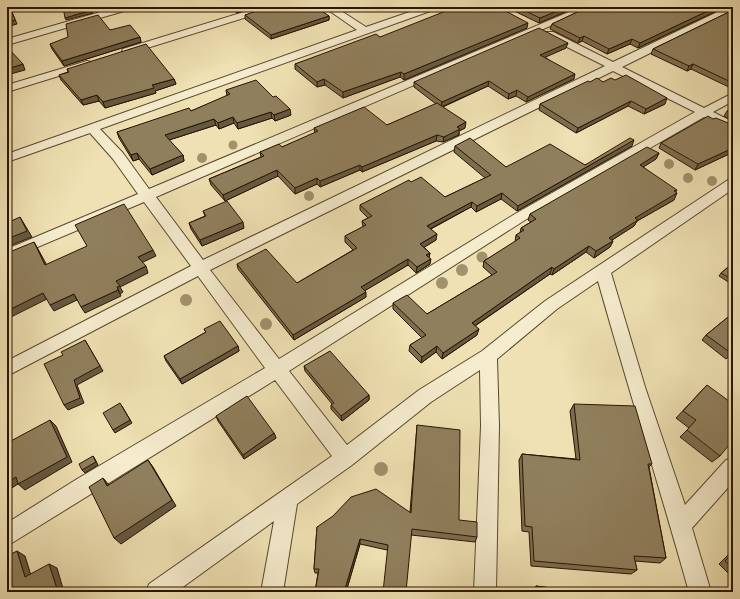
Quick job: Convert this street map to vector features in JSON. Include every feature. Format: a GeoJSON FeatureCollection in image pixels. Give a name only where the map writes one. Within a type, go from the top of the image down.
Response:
{"type":"FeatureCollection","features":[{"type":"Feature","properties":{"kind":"street"},"geometry":{"type":"LineString","coordinates":[[7,42],[128,7]]}},
{"type":"Feature","properties":{"kind":"street"},"geometry":{"type":"LineString","coordinates":[[117,54],[270,7]]}},
{"type":"Feature","properties":{"kind":"street"},"geometry":{"type":"LineString","coordinates":[[329,7],[363,30]]}},
{"type":"Feature","properties":{"kind":"street"},"geometry":{"type":"LineString","coordinates":[[7,158],[363,30],[433,7]]}},
{"type":"Feature","properties":{"kind":"street"},"geometry":{"type":"LineString","coordinates":[[7,255],[589,7]]}},
{"type":"Feature","properties":{"kind":"street"},"geometry":{"type":"LineString","coordinates":[[7,369],[201,268],[733,8]]}},
{"type":"Feature","properties":{"kind":"street"},"geometry":{"type":"LineString","coordinates":[[526,22],[733,127]]}},
{"type":"Feature","properties":{"kind":"street"},"geometry":{"type":"LineString","coordinates":[[7,89],[94,62]]}},
{"type":"Feature","properties":{"kind":"street"},"geometry":{"type":"LineString","coordinates":[[7,535],[84,486],[278,369],[520,217],[733,96]]}},
{"type":"Feature","properties":{"kind":"street"},"geometry":{"type":"LineString","coordinates":[[92,127],[118,156],[345,458]]}},
{"type":"Feature","properties":{"kind":"street"},"geometry":{"type":"LineString","coordinates":[[157,592],[345,458],[425,396],[488,356],[551,305],[604,272],[733,183]]}},
{"type":"Feature","properties":{"kind":"street"},"geometry":{"type":"LineString","coordinates":[[604,272],[636,387],[681,525],[700,592]]}},
{"type":"Feature","properties":{"kind":"street"},"geometry":{"type":"LineString","coordinates":[[485,592],[490,426],[488,356]]}},
{"type":"Feature","properties":{"kind":"street"},"geometry":{"type":"LineString","coordinates":[[681,525],[733,467]]}},
{"type":"Feature","properties":{"kind":"street"},"geometry":{"type":"LineString","coordinates":[[272,592],[288,499]]}},
{"type":"Feature","properties":{"kind":"building"},"geometry":{"type":"Polygon","coordinates":[[[7,7],[10,7],[15,20],[7,22],[7,7]]]}},
{"type":"Feature","properties":{"kind":"building"},"geometry":{"type":"Polygon","coordinates":[[[63,7],[90,7],[92,10],[65,18],[63,7]]]}},
{"type":"Feature","properties":{"kind":"building"},"geometry":{"type":"Polygon","coordinates":[[[268,7],[279,7],[282,9],[290,7],[316,7],[329,16],[271,35],[245,15],[268,7]]]}},
{"type":"Feature","properties":{"kind":"building"},"geometry":{"type":"Polygon","coordinates":[[[456,7],[498,7],[528,23],[404,74],[401,72],[343,92],[324,79],[317,82],[295,64],[376,34],[380,37],[456,7]]]}},
{"type":"Feature","properties":{"kind":"building"},"geometry":{"type":"Polygon","coordinates":[[[517,7],[567,7],[540,18],[517,7]]]}},
{"type":"Feature","properties":{"kind":"building"},"geometry":{"type":"Polygon","coordinates":[[[588,7],[716,7],[640,43],[632,39],[609,49],[584,36],[580,38],[552,24],[588,7]]]}},
{"type":"Feature","properties":{"kind":"building"},"geometry":{"type":"Polygon","coordinates":[[[733,10],[733,83],[693,64],[689,66],[653,49],[733,10]]]}},
{"type":"Feature","properties":{"kind":"building"},"geometry":{"type":"Polygon","coordinates":[[[98,15],[110,30],[130,25],[140,37],[62,61],[50,44],[68,37],[66,24],[98,15]]]}},
{"type":"Feature","properties":{"kind":"building"},"geometry":{"type":"Polygon","coordinates":[[[539,28],[568,43],[540,55],[575,74],[528,97],[517,90],[509,94],[489,81],[442,102],[414,82],[539,28]]]}},
{"type":"Feature","properties":{"kind":"building"},"geometry":{"type":"Polygon","coordinates":[[[146,44],[174,79],[152,85],[154,88],[103,102],[97,95],[81,100],[59,75],[69,72],[67,69],[146,44]]]}},
{"type":"Feature","properties":{"kind":"building"},"geometry":{"type":"Polygon","coordinates":[[[8,48],[23,64],[7,69],[8,48]]]}},
{"type":"Feature","properties":{"kind":"building"},"geometry":{"type":"Polygon","coordinates":[[[626,75],[667,98],[646,109],[631,101],[578,128],[540,104],[588,81],[590,82],[597,78],[603,82],[611,78],[615,80],[626,75]]]}},
{"type":"Feature","properties":{"kind":"building"},"geometry":{"type":"Polygon","coordinates":[[[256,80],[273,97],[276,96],[290,109],[274,115],[271,112],[237,123],[233,117],[218,123],[214,119],[165,135],[183,155],[150,169],[137,153],[131,155],[117,132],[189,108],[191,111],[230,94],[226,90],[256,80]]]}},
{"type":"Feature","properties":{"kind":"building"},"geometry":{"type":"Polygon","coordinates":[[[437,103],[466,122],[457,127],[460,129],[444,137],[437,135],[362,167],[360,165],[320,181],[317,178],[295,188],[277,170],[223,195],[209,179],[264,156],[260,152],[279,144],[282,147],[318,131],[314,128],[364,107],[387,125],[437,103]]]}},
{"type":"Feature","properties":{"kind":"building"},"geometry":{"type":"Polygon","coordinates":[[[733,107],[733,114],[727,111],[733,107]]]}},
{"type":"Feature","properties":{"kind":"building"},"geometry":{"type":"Polygon","coordinates":[[[708,116],[733,125],[733,148],[698,164],[661,143],[708,116]]]}},
{"type":"Feature","properties":{"kind":"building"},"geometry":{"type":"Polygon","coordinates":[[[470,138],[506,167],[550,144],[585,165],[630,138],[634,140],[518,206],[502,193],[477,206],[472,202],[427,226],[437,234],[420,244],[430,253],[426,255],[431,259],[417,267],[408,259],[361,287],[366,292],[293,335],[237,264],[266,249],[297,283],[357,248],[345,236],[366,225],[362,221],[372,216],[360,205],[409,180],[411,182],[421,177],[445,197],[491,175],[455,146],[470,138]]]}},
{"type":"Feature","properties":{"kind":"building"},"geometry":{"type":"Polygon","coordinates":[[[647,147],[659,153],[640,165],[677,190],[674,191],[677,193],[635,218],[638,220],[609,238],[613,241],[596,251],[589,246],[554,269],[552,267],[472,323],[479,329],[443,353],[437,346],[422,357],[410,345],[426,335],[393,303],[407,295],[427,314],[497,272],[484,261],[520,238],[516,235],[524,230],[521,228],[536,219],[530,214],[647,147]]]}},
{"type":"Feature","properties":{"kind":"building"},"geometry":{"type":"Polygon","coordinates":[[[227,201],[243,222],[200,240],[189,223],[206,216],[203,211],[227,201]]]}},
{"type":"Feature","properties":{"kind":"building"},"geometry":{"type":"Polygon","coordinates":[[[124,204],[153,250],[138,257],[146,266],[116,281],[120,286],[117,287],[118,290],[81,307],[74,294],[50,305],[43,293],[7,311],[7,253],[34,242],[45,265],[87,246],[75,225],[124,204]]]}},
{"type":"Feature","properties":{"kind":"building"},"geometry":{"type":"Polygon","coordinates":[[[20,217],[27,231],[7,239],[7,223],[20,217]]]}},
{"type":"Feature","properties":{"kind":"building"},"geometry":{"type":"Polygon","coordinates":[[[733,263],[733,280],[721,273],[733,263]]]}},
{"type":"Feature","properties":{"kind":"building"},"geometry":{"type":"Polygon","coordinates":[[[733,313],[733,351],[731,353],[706,335],[733,313]]]}},
{"type":"Feature","properties":{"kind":"building"},"geometry":{"type":"Polygon","coordinates":[[[220,321],[238,346],[180,379],[164,356],[206,332],[204,329],[220,321]]]}},
{"type":"Feature","properties":{"kind":"building"},"geometry":{"type":"Polygon","coordinates":[[[85,340],[100,366],[74,380],[80,398],[64,405],[44,364],[63,355],[61,352],[85,340]]]}},
{"type":"Feature","properties":{"kind":"building"},"geometry":{"type":"Polygon","coordinates":[[[330,351],[369,395],[341,416],[331,405],[334,403],[304,366],[330,351]]]}},
{"type":"Feature","properties":{"kind":"building"},"geometry":{"type":"Polygon","coordinates":[[[707,385],[733,404],[733,440],[720,456],[687,430],[696,420],[683,411],[707,385]]]}},
{"type":"Feature","properties":{"kind":"building"},"geometry":{"type":"Polygon","coordinates":[[[247,396],[274,433],[243,455],[216,416],[247,396]]]}},
{"type":"Feature","properties":{"kind":"building"},"geometry":{"type":"Polygon","coordinates":[[[120,403],[130,420],[113,430],[103,413],[120,403]]]}},
{"type":"Feature","properties":{"kind":"building"},"geometry":{"type":"Polygon","coordinates":[[[574,404],[635,406],[652,464],[648,464],[666,558],[634,556],[637,570],[534,561],[532,527],[525,526],[522,454],[580,460],[574,404]]]}},
{"type":"Feature","properties":{"kind":"building"},"geometry":{"type":"Polygon","coordinates":[[[50,420],[67,457],[18,484],[16,477],[7,482],[7,443],[50,420]]]}},
{"type":"Feature","properties":{"kind":"building"},"geometry":{"type":"Polygon","coordinates":[[[417,425],[460,430],[459,520],[477,522],[477,537],[412,529],[406,592],[383,592],[388,545],[360,539],[344,592],[315,592],[319,569],[314,569],[317,527],[333,516],[351,497],[376,489],[411,513],[417,425]]]}},
{"type":"Feature","properties":{"kind":"building"},"geometry":{"type":"Polygon","coordinates":[[[93,456],[96,462],[82,470],[79,464],[93,456]]]}},
{"type":"Feature","properties":{"kind":"building"},"geometry":{"type":"Polygon","coordinates":[[[148,460],[172,500],[114,538],[89,487],[103,478],[107,486],[148,460]]]}},
{"type":"Feature","properties":{"kind":"building"},"geometry":{"type":"Polygon","coordinates":[[[17,551],[25,577],[49,564],[58,592],[7,592],[7,556],[17,551]]]}},
{"type":"Feature","properties":{"kind":"building"},"geometry":{"type":"Polygon","coordinates":[[[733,553],[733,569],[725,561],[733,553]]]}},
{"type":"Feature","properties":{"kind":"building"},"geometry":{"type":"Polygon","coordinates":[[[536,586],[581,592],[536,592],[536,586]]]}}]}
